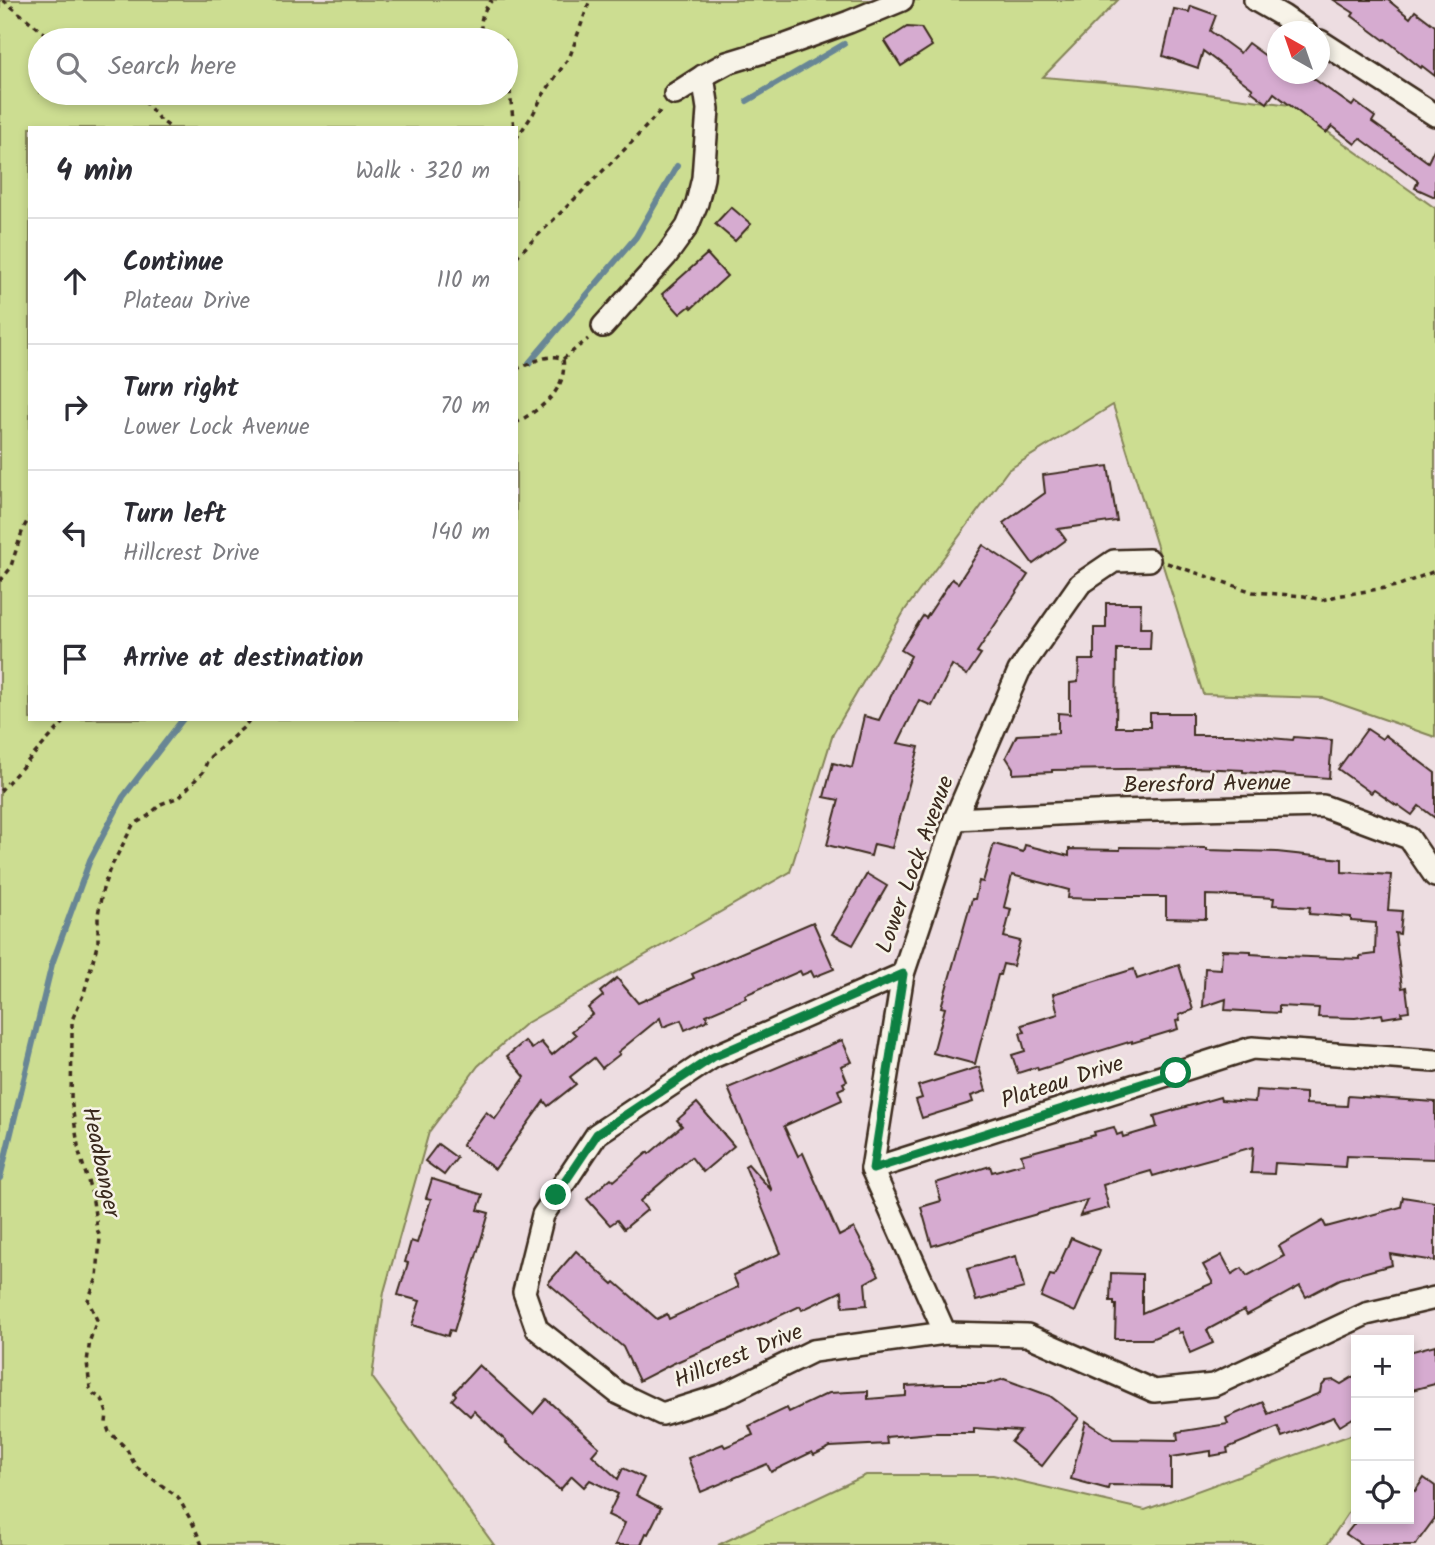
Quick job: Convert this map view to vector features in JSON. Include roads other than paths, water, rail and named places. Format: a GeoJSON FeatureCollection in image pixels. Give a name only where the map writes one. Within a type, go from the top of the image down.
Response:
{"type":"FeatureCollection","features":[{"type":"Feature","properties":{"kind":"street"},"geometry":{"type":"LineString","coordinates":[[675,94],[727,64],[849,22],[902,0]]}},
{"type":"Feature","properties":{"kind":"street"},"geometry":{"type":"LineString","coordinates":[[1255,0],[1290,21]]}},
{"type":"Feature","properties":{"kind":"street"},"geometry":{"type":"LineString","coordinates":[[1330,47],[1435,115]]}},
{"type":"Feature","properties":{"kind":"street"},"geometry":{"type":"LineString","coordinates":[[603,326],[666,256],[687,227],[697,203],[703,178],[708,109],[703,76]]}},
{"type":"Feature","properties":{"kind":"street","name":"Lower Lock Avenue"},"geometry":{"type":"LineString","coordinates":[[873,1169],[903,974],[955,819],[1019,671],[1080,584],[1114,561],[1149,560]]}},
{"type":"Feature","properties":{"kind":"street","name":"Beresford Avenue"},"geometry":{"type":"LineString","coordinates":[[955,819],[1116,811],[1323,806],[1409,838],[1435,876]]}},
{"type":"Feature","properties":{"kind":"street","name":"Hillcrest Drive"},"geometry":{"type":"LineString","coordinates":[[903,974],[713,1057],[597,1134],[542,1215],[524,1292],[537,1329],[618,1394],[662,1414],[723,1395],[813,1351],[945,1333],[1027,1335],[1154,1391],[1214,1385],[1366,1314],[1435,1298]]}},
{"type":"Feature","properties":{"kind":"street","name":"Plateau Drive"},"geometry":{"type":"LineString","coordinates":[[873,1169],[1252,1048],[1435,1062]]}},
{"type":"Feature","properties":{"kind":"street"},"geometry":{"type":"LineString","coordinates":[[873,1169],[945,1333]]}},
{"type":"Feature","properties":{"kind":"waterway"},"geometry":{"type":"LineString","coordinates":[[747,101],[844,44]]}},
{"type":"Feature","properties":{"kind":"waterway"},"geometry":{"type":"LineString","coordinates":[[529,363],[636,237],[677,166]]}},
{"type":"Feature","properties":{"kind":"waterway"},"geometry":{"type":"LineString","coordinates":[[0,1178],[52,964],[90,860],[123,797],[181,721]]}}]}
